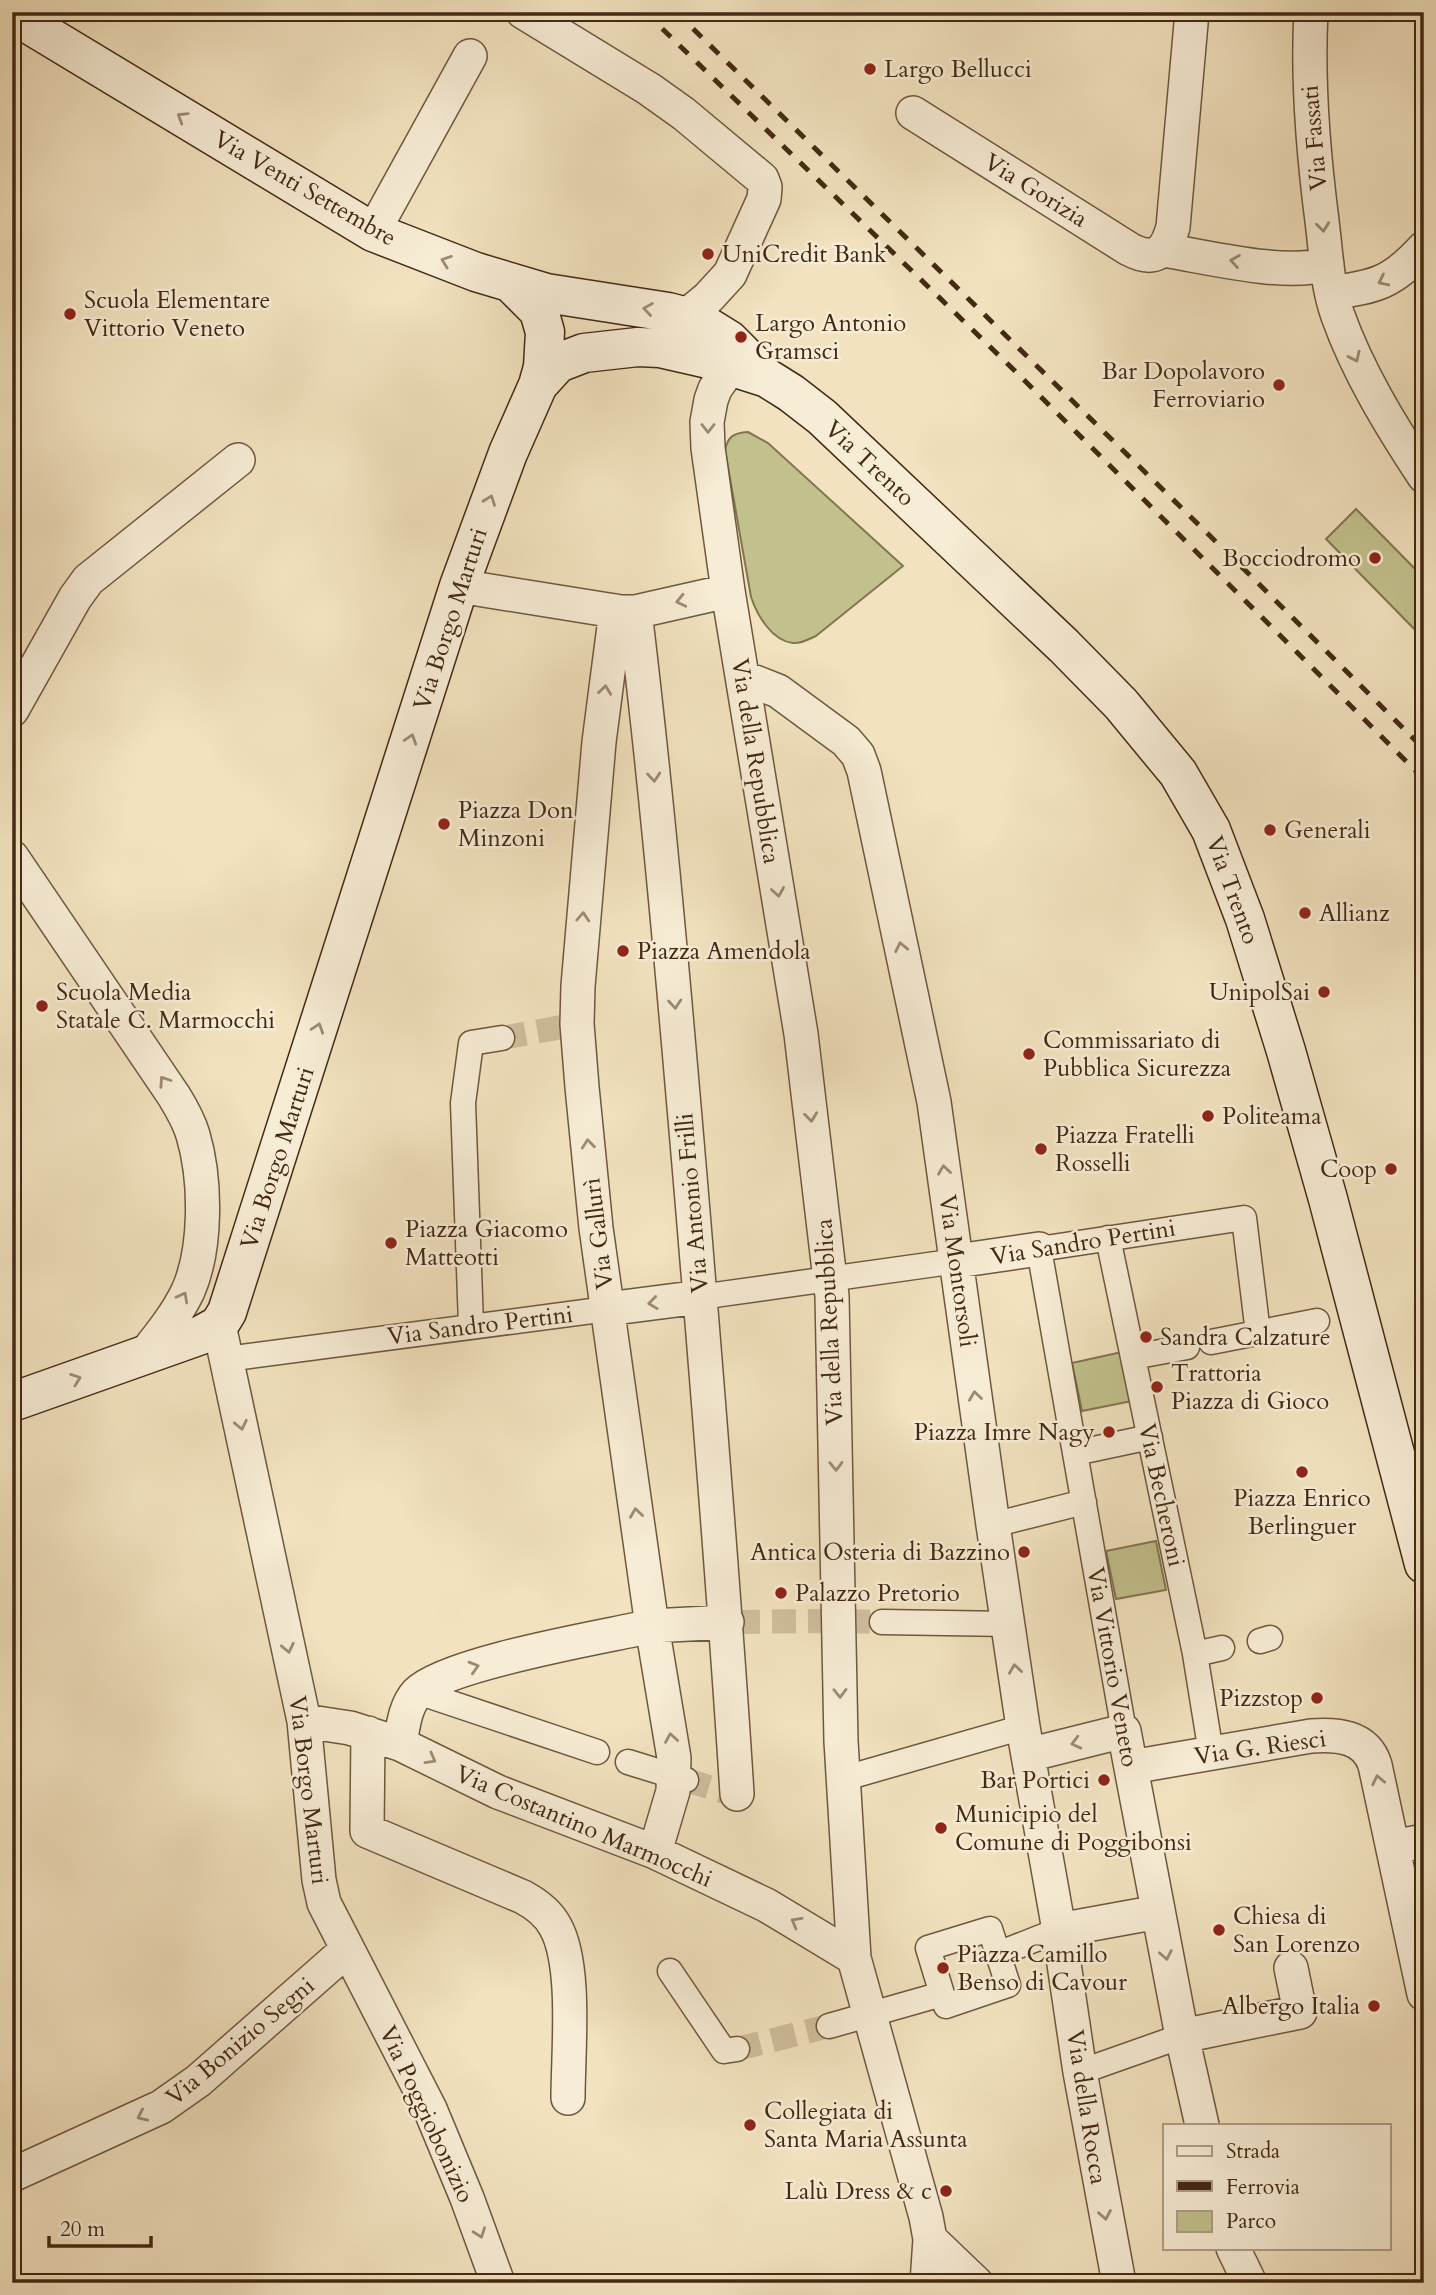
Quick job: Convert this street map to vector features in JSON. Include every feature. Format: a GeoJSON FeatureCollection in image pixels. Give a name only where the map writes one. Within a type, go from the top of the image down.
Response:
{"type":"FeatureCollection","features":[{"type":"Feature","properties":{"kind":"main road","name":"Via Venti Settembre"},"geometry":{"type":"LineString","coordinates":[[12,14],[373,232],[449,262],[547,293],[686,316],[729,340],[767,378]]}},
{"type":"Feature","properties":{"kind":"main road"},"geometry":{"type":"LineString","coordinates":[[511,282],[533,302],[545,332],[545,354],[538,385]]}},
{"type":"Feature","properties":{"kind":"main road"},"geometry":{"type":"LineString","coordinates":[[538,385],[558,363],[569,357],[607,349],[638,347],[660,348],[767,378]]}},
{"type":"Feature","properties":{"kind":"main road","name":"Via Trento"},"geometry":{"type":"LineString","coordinates":[[767,378],[811,408],[833,427],[1077,659],[1156,744],[1178,773],[1200,810],[1233,881],[1273,1006],[1328,1199],[1424,1564]]}},
{"type":"Feature","properties":{"kind":"main road","name":"Via Borgo Marturi"},"geometry":{"type":"LineString","coordinates":[[223,1342],[230,1303],[459,586],[508,453],[538,385]]}},
{"type":"Feature","properties":{"kind":"main road"},"geometry":{"type":"LineString","coordinates":[[12,1402],[201,1335],[223,1342]]}},
{"type":"Feature","properties":{"kind":"street"},"geometry":{"type":"LineString","coordinates":[[523,12],[667,102],[764,183],[764,199],[734,267],[717,289],[686,316]]}},
{"type":"Feature","properties":{"kind":"street"},"geometry":{"type":"LineString","coordinates":[[1163,250],[1173,227],[1192,12]]}},
{"type":"Feature","properties":{"kind":"street","name":"Via Fassati"},"geometry":{"type":"LineString","coordinates":[[1311,12],[1309,54],[1313,149],[1329,278],[1342,327],[1360,369],[1424,476]]}},
{"type":"Feature","properties":{"kind":"street"},"geometry":{"type":"LineString","coordinates":[[373,232],[470,56]]}},
{"type":"Feature","properties":{"kind":"street","name":"Via Gorizia"},"geometry":{"type":"LineString","coordinates":[[913,113],[1136,253],[1148,255],[1163,250],[1287,269],[1308,268],[1329,278],[1368,287],[1387,280],[1424,248]]}},
{"type":"Feature","properties":{"kind":"street","name":"Via della Repubblica"},"geometry":{"type":"LineString","coordinates":[[731,366],[715,389],[707,422],[709,448],[728,591],[801,1034],[831,1280],[842,1779],[854,1958],[921,2195],[930,2239],[927,2283]]}},
{"type":"Feature","properties":{"kind":"street"},"geometry":{"type":"LineString","coordinates":[[12,709],[88,580],[239,460]]}},
{"type":"Feature","properties":{"kind":"street"},"geometry":{"type":"LineString","coordinates":[[459,586],[625,611],[728,591]]}},
{"type":"Feature","properties":{"kind":"street","name":"Via Gallurì"},"geometry":{"type":"LineString","coordinates":[[625,611],[599,742],[572,1025],[596,1228],[652,1626],[674,1758],[680,1779],[655,1852]]}},
{"type":"Feature","properties":{"kind":"street","name":"Via Antonio Frilli"},"geometry":{"type":"LineString","coordinates":[[625,611],[653,760],[731,1622],[731,1793]]}},
{"type":"Feature","properties":{"kind":"street","name":"Via Montorsoli"},"geometry":{"type":"LineString","coordinates":[[744,679],[768,686],[788,698],[846,741],[862,762],[929,1076],[993,1525],[1026,1741],[1059,1930]]}},
{"type":"Feature","properties":{"kind":"street"},"geometry":{"type":"LineString","coordinates":[[12,857],[174,1096],[189,1122],[193,1136],[199,1168],[201,1209],[196,1263],[181,1303],[145,1353]]}},
{"type":"Feature","properties":{"kind":"street"},"geometry":{"type":"LineString","coordinates":[[471,1325],[463,1103],[471,1043],[502,1038]]}},
{"type":"Feature","properties":{"kind":"street","name":"Via Sandro Pertini"},"geometry":{"type":"LineString","coordinates":[[223,1342],[471,1325],[607,1309],[831,1280],[1244,1218],[1258,1333]]}},
{"type":"Feature","properties":{"kind":"street","name":"Via Becheroni"},"geometry":{"type":"LineString","coordinates":[[1108,1238],[1195,1654],[1212,1753]]}},
{"type":"Feature","properties":{"kind":"street","name":"Via Vittorio Veneto"},"geometry":{"type":"LineString","coordinates":[[1039,1249],[1131,1767],[1182,2036],[1202,2124]]}},
{"type":"Feature","properties":{"kind":"street"},"geometry":{"type":"LineString","coordinates":[[1133,1357],[1317,1321]]}},
{"type":"Feature","properties":{"kind":"street","name":"Via Borgo Marturi"},"geometry":{"type":"LineString","coordinates":[[223,1342],[304,1721],[321,1894],[346,1950]]}},
{"type":"Feature","properties":{"kind":"street"},"geometry":{"type":"LineString","coordinates":[[1075,1453],[1150,1437]]}},
{"type":"Feature","properties":{"kind":"street"},"geometry":{"type":"LineString","coordinates":[[993,1525],[1084,1502]]}},
{"type":"Feature","properties":{"kind":"street"},"geometry":{"type":"LineString","coordinates":[[400,1744],[410,1704],[418,1692],[447,1677],[476,1667],[652,1626],[731,1622]]}},
{"type":"Feature","properties":{"kind":"street"},"geometry":{"type":"LineString","coordinates":[[882,1622],[1009,1623]]}},
{"type":"Feature","properties":{"kind":"street"},"geometry":{"type":"LineString","coordinates":[[1195,1654],[1222,1648]]}},
{"type":"Feature","properties":{"kind":"street"},"geometry":{"type":"LineString","coordinates":[[418,1692],[597,1752]]}},
{"type":"Feature","properties":{"kind":"street","name":"Via Costantino Marmocchi"},"geometry":{"type":"LineString","coordinates":[[304,1721],[350,1728],[400,1744],[488,1788],[655,1852],[766,1905],[854,1958]]}},
{"type":"Feature","properties":{"kind":"street"},"geometry":{"type":"LineString","coordinates":[[842,1779],[1026,1741],[1125,1731]]}},
{"type":"Feature","properties":{"kind":"street"},"geometry":{"type":"LineString","coordinates":[[368,1733],[367,1831],[523,1897],[542,1910],[555,1926],[564,1947],[568,1972],[568,2098]]}},
{"type":"Feature","properties":{"kind":"street","name":"Via G. Riesci"},"geometry":{"type":"LineString","coordinates":[[1131,1767],[1326,1735],[1341,1736],[1361,1744],[1371,1754],[1408,1844],[1424,1994]]}},
{"type":"Feature","properties":{"kind":"street"},"geometry":{"type":"LineString","coordinates":[[628,1762],[680,1779]]}},
{"type":"Feature","properties":{"kind":"street"},"geometry":{"type":"LineString","coordinates":[[998,1954],[1059,1930],[1158,1912]]}},
{"type":"Feature","properties":{"kind":"street"},"geometry":{"type":"LineString","coordinates":[[990,1929],[998,1954],[1008,1985],[946,2006],[928,1948],[990,1929]]}},
{"type":"Feature","properties":{"kind":"street","name":"Via della Rocca"},"geometry":{"type":"LineString","coordinates":[[1059,1930],[1080,2072],[1119,2283]]}},
{"type":"Feature","properties":{"kind":"street","name":"Via Bonizio Segni"},"geometry":{"type":"LineString","coordinates":[[12,2175],[174,2100],[346,1950]]}},
{"type":"Feature","properties":{"kind":"street","name":"Via Poggiobonizio"},"geometry":{"type":"LineString","coordinates":[[346,1950],[430,2109],[498,2283]]}},
{"type":"Feature","properties":{"kind":"street"},"geometry":{"type":"LineString","coordinates":[[1080,2072],[1182,2036],[1300,2012],[1291,1968]]}},
{"type":"Feature","properties":{"kind":"street"},"geometry":{"type":"LineString","coordinates":[[670,1971],[724,2052],[737,2049]]}},
{"type":"Feature","properties":{"kind":"street"},"geometry":{"type":"LineString","coordinates":[[829,2026],[942,1994]]}},
{"type":"Feature","properties":{"kind":"street"},"geometry":{"type":"LineString","coordinates":[[930,2239],[976,2283]]}},
{"type":"Feature","properties":{"kind":"street"},"geometry":{"type":"LineString","coordinates":[[1234,2250],[1250,2283]]}},
{"type":"Feature","properties":{"kind":"green space"},"geometry":{"type":"Polygon","coordinates":[[[748,432],[768,443],[903,566],[816,636],[802,642],[793,643],[778,638],[761,619],[751,597],[725,450],[732,436],[748,432]]]}},
{"type":"Feature","properties":{"kind":"green space","name":"Bocciodromo"},"geometry":{"type":"Polygon","coordinates":[[[1356,509],[1424,578],[1424,639],[1326,539],[1356,509]]]}},
{"type":"Feature","properties":{"kind":"green space"},"geometry":{"type":"Polygon","coordinates":[[[1122,1352],[1132,1401],[1082,1411],[1072,1363],[1122,1352]]]}},
{"type":"Feature","properties":{"kind":"green space"},"geometry":{"type":"Polygon","coordinates":[[[1156,1541],[1166,1590],[1116,1599],[1106,1551],[1156,1541]]]}},
{"type":"Feature","properties":{"kind":"tunnel"},"geometry":{"type":"LineString","coordinates":[[502,1038],[567,1026]]}},
{"type":"Feature","properties":{"kind":"tunnel"},"geometry":{"type":"LineString","coordinates":[[736,1622],[829,1621]]}},
{"type":"Feature","properties":{"kind":"tunnel"},"geometry":{"type":"LineString","coordinates":[[846,1621],[882,1622]]}},
{"type":"Feature","properties":{"kind":"tunnel"},"geometry":{"type":"LineString","coordinates":[[686,1780],[725,1792]]}},
{"type":"Feature","properties":{"kind":"tunnel"},"geometry":{"type":"LineString","coordinates":[[737,2049],[829,2026]]}},
{"type":"Feature","properties":{"kind":"railway"},"geometry":{"type":"LineString","coordinates":[[645,12],[1014,370],[1424,779]]}},
{"type":"Feature","properties":{"kind":"railway"},"geometry":{"type":"LineString","coordinates":[[676,12],[1424,749]]}},
{"type":"Feature","properties":{"kind":"place","name":"Largo Bellucci"},"geometry":{"type":"Point","coordinates":[870,69]}},
{"type":"Feature","properties":{"kind":"place","name":"UniCredit Bank"},"geometry":{"type":"Point","coordinates":[708,254]}},
{"type":"Feature","properties":{"kind":"place","name":"Scuola Elementare Vittorio Veneto"},"geometry":{"type":"Point","coordinates":[70,314]}},
{"type":"Feature","properties":{"kind":"place","name":"Largo Antonio Gramsci"},"geometry":{"type":"Point","coordinates":[741,337]}},
{"type":"Feature","properties":{"kind":"place","name":"Bar Dopolavoro Ferroviario"},"geometry":{"type":"Point","coordinates":[1279,385]}},
{"type":"Feature","properties":{"kind":"place","name":"Bocciodromo"},"geometry":{"type":"Point","coordinates":[1375,558]}},
{"type":"Feature","properties":{"kind":"place","name":"Piazza Don Minzoni"},"geometry":{"type":"Point","coordinates":[444,824]}},
{"type":"Feature","properties":{"kind":"place","name":"Generali"},"geometry":{"type":"Point","coordinates":[1270,830]}},
{"type":"Feature","properties":{"kind":"place","name":"Allianz"},"geometry":{"type":"Point","coordinates":[1305,913]}},
{"type":"Feature","properties":{"kind":"place","name":"Piazza Amendola"},"geometry":{"type":"Point","coordinates":[623,951]}},
{"type":"Feature","properties":{"kind":"place","name":"UnipolSai"},"geometry":{"type":"Point","coordinates":[1324,992]}},
{"type":"Feature","properties":{"kind":"place","name":"Scuola Media Statale C. Marmocchi"},"geometry":{"type":"Point","coordinates":[42,1006]}},
{"type":"Feature","properties":{"kind":"place","name":"Commissariato di Pubblica Sicurezza"},"geometry":{"type":"Point","coordinates":[1029,1054]}},
{"type":"Feature","properties":{"kind":"place","name":"Politeama"},"geometry":{"type":"Point","coordinates":[1208,1116]}},
{"type":"Feature","properties":{"kind":"place","name":"Piazza Fratelli Rosselli"},"geometry":{"type":"Point","coordinates":[1041,1149]}},
{"type":"Feature","properties":{"kind":"place","name":"Coop"},"geometry":{"type":"Point","coordinates":[1391,1169]}},
{"type":"Feature","properties":{"kind":"place","name":"Piazza Giacomo Matteotti"},"geometry":{"type":"Point","coordinates":[391,1243]}},
{"type":"Feature","properties":{"kind":"place","name":"Sandra Calzature"},"geometry":{"type":"Point","coordinates":[1146,1337]}},
{"type":"Feature","properties":{"kind":"place","name":"Trattoria Piazza di Gioco"},"geometry":{"type":"Point","coordinates":[1157,1387]}},
{"type":"Feature","properties":{"kind":"place","name":"Piazza Imre Nagy"},"geometry":{"type":"Point","coordinates":[1109,1432]}},
{"type":"Feature","properties":{"kind":"place","name":"Piazza Enrico Berlinguer"},"geometry":{"type":"Point","coordinates":[1302,1472]}},
{"type":"Feature","properties":{"kind":"place","name":"Antica Osteria di Bazzino"},"geometry":{"type":"Point","coordinates":[1024,1552]}},
{"type":"Feature","properties":{"kind":"place","name":"Palazzo Pretorio"},"geometry":{"type":"Point","coordinates":[781,1593]}},
{"type":"Feature","properties":{"kind":"place","name":"Pizzstop"},"geometry":{"type":"Point","coordinates":[1317,1698]}},
{"type":"Feature","properties":{"kind":"place","name":"Bar Portici"},"geometry":{"type":"Point","coordinates":[1104,1780]}},
{"type":"Feature","properties":{"kind":"place","name":"Municipio del Comune di Poggibonsi"},"geometry":{"type":"Point","coordinates":[941,1828]}},
{"type":"Feature","properties":{"kind":"place","name":"Chiesa di San Lorenzo"},"geometry":{"type":"Point","coordinates":[1219,1930]}},
{"type":"Feature","properties":{"kind":"place","name":"Piazza Camillo Benso di Cavour"},"geometry":{"type":"Point","coordinates":[943,1968]}},
{"type":"Feature","properties":{"kind":"place","name":"Albergo Italia"},"geometry":{"type":"Point","coordinates":[1374,2006]}},
{"type":"Feature","properties":{"kind":"place","name":"Collegiata di Santa Maria Assunta"},"geometry":{"type":"Point","coordinates":[750,2125]}},
{"type":"Feature","properties":{"kind":"place","name":"Lalù Dress & c"},"geometry":{"type":"Point","coordinates":[946,2191]}}]}
